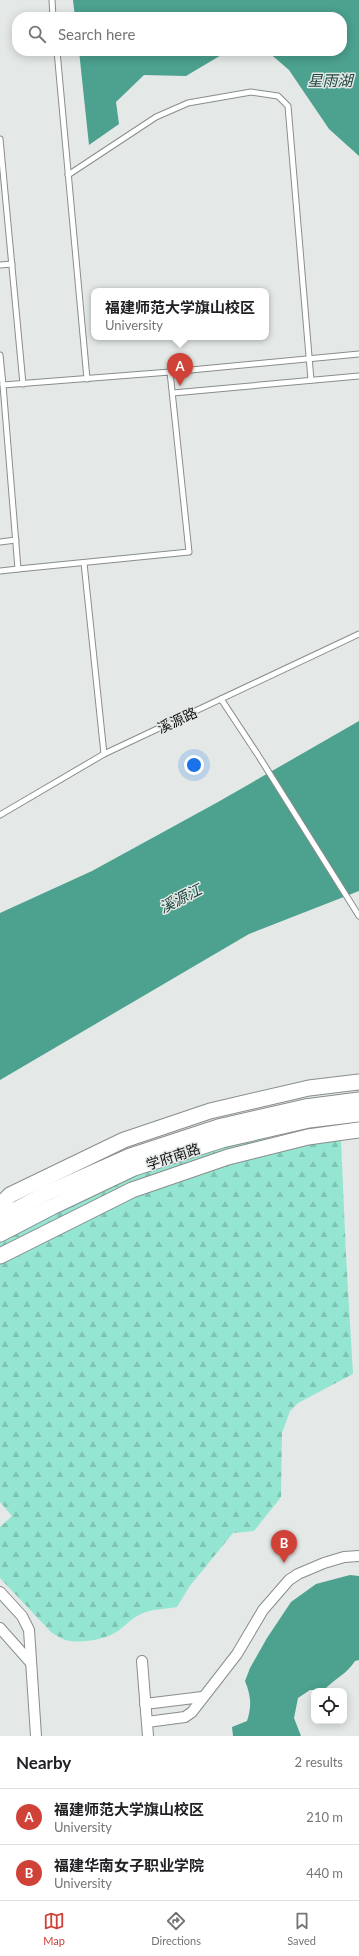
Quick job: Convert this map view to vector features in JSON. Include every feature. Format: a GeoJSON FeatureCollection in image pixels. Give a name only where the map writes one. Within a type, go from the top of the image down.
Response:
{"type":"FeatureCollection","features":[{"type":"Feature","properties":{"kind":"main road"},"geometry":{"type":"LineString","coordinates":[[0,1205],[10,1195],[124,1140],[210,1111],[309,1088],[359,1082]]}},
{"type":"Feature","properties":{"kind":"main road","name":"学府南路"},"geometry":{"type":"LineString","coordinates":[[0,1218],[47,1193],[130,1156],[218,1127],[305,1107],[359,1100]]}},
{"type":"Feature","properties":{"kind":"main road","name":"学府南路"},"geometry":{"type":"LineString","coordinates":[[0,1234],[52,1207],[134,1168],[222,1140],[309,1120],[359,1114]]}},
{"type":"Feature","properties":{"kind":"main road"},"geometry":{"type":"LineString","coordinates":[[0,1256],[140,1188],[228,1157],[308,1137],[359,1130]]}},
{"type":"Feature","properties":{"kind":"street"},"geometry":{"type":"LineString","coordinates":[[147,1722],[185,1716],[192,1712],[202,1697],[237,1654],[263,1610],[289,1580],[298,1574],[324,1563],[344,1557],[359,1556]]}},
{"type":"Feature","properties":{"kind":"street"},"geometry":{"type":"LineString","coordinates":[[0,1592],[27,1623],[36,1736]]}},
{"type":"Feature","properties":{"kind":"street"},"geometry":{"type":"LineString","coordinates":[[0,1628],[31,1663]]}},
{"type":"Feature","properties":{"kind":"street"},"geometry":{"type":"LineString","coordinates":[[142,1661],[148,1736]]}},
{"type":"Feature","properties":{"kind":"street"},"geometry":{"type":"LineString","coordinates":[[145,1704],[202,1697]]}},
{"type":"Feature","properties":{"kind":"lane"},"geometry":{"type":"LineString","coordinates":[[52,0],[53,12]]}},
{"type":"Feature","properties":{"kind":"lane"},"geometry":{"type":"LineString","coordinates":[[57,56],[87,379]]}},
{"type":"Feature","properties":{"kind":"lane"},"geometry":{"type":"LineString","coordinates":[[68,176],[156,117],[188,104],[251,92],[278,96],[288,106],[308,359],[311,380]]}},
{"type":"Feature","properties":{"kind":"lane"},"geometry":{"type":"LineString","coordinates":[[0,139],[1,167],[23,384]]}},
{"type":"Feature","properties":{"kind":"lane"},"geometry":{"type":"LineString","coordinates":[[0,265],[12,264]]}},
{"type":"Feature","properties":{"kind":"lane"},"geometry":{"type":"LineString","coordinates":[[3,386],[359,354]]}},
{"type":"Feature","properties":{"kind":"lane"},"geometry":{"type":"LineString","coordinates":[[0,355],[18,570]]}},
{"type":"Feature","properties":{"kind":"lane"},"geometry":{"type":"LineString","coordinates":[[0,571],[189,552],[170,372]]}},
{"type":"Feature","properties":{"kind":"lane"},"geometry":{"type":"LineString","coordinates":[[173,393],[359,376]]}},
{"type":"Feature","properties":{"kind":"lane"},"geometry":{"type":"LineString","coordinates":[[0,542],[16,540]]}},
{"type":"Feature","properties":{"kind":"lane"},"geometry":{"type":"LineString","coordinates":[[84,563],[104,754]]}},
{"type":"Feature","properties":{"kind":"lane","name":"溪源路"},"geometry":{"type":"LineString","coordinates":[[0,815],[104,754],[359,634]]}},
{"type":"Feature","properties":{"kind":"lane"},"geometry":{"type":"LineString","coordinates":[[221,699],[359,916]]}},
{"type":"Feature","properties":{"kind":"green space"},"geometry":{"type":"Polygon","coordinates":[[[259,1138],[341,1141],[353,1374],[298,1403],[290,1411],[282,1433],[281,1497],[254,1531],[233,1533],[189,1587],[177,1607],[145,1612],[118,1631],[102,1638],[82,1641],[65,1640],[51,1632],[0,1578],[0,1527],[12,1516],[0,1502],[0,1240],[129,1173],[259,1138]]]}},
{"type":"Feature","properties":{"kind":"water","name":"星雨湖"},"geometry":{"type":"Polygon","coordinates":[[[73,0],[359,0],[359,156],[329,129],[289,70],[273,56],[347,56],[347,12],[74,12],[73,0]]]}},
{"type":"Feature","properties":{"kind":"water"},"geometry":{"type":"Polygon","coordinates":[[[80,56],[220,56],[186,76],[144,75],[116,102],[119,124],[89,145],[80,56]]]}},
{"type":"Feature","properties":{"kind":"water","name":"溪源江"},"geometry":{"type":"Polygon","coordinates":[[[359,721],[359,891],[249,934],[0,1080],[0,913],[92,871],[218,802],[359,721]]]}},
{"type":"Feature","properties":{"kind":"water"},"geometry":{"type":"Polygon","coordinates":[[[350,1575],[359,1576],[359,1660],[355,1661],[348,1670],[326,1688],[311,1688],[311,1690],[298,1698],[294,1718],[301,1736],[233,1736],[232,1727],[247,1721],[249,1716],[249,1691],[245,1681],[250,1668],[267,1638],[291,1602],[316,1584],[350,1575]]]}},
{"type":"Feature","properties":{"kind":"place","name":"福建师范大学旗山校区"},"geometry":{"type":"Point","coordinates":[180,386]}},
{"type":"Feature","properties":{"kind":"place","name":"福建华南女子职业学院"},"geometry":{"type":"Point","coordinates":[284,1563]}}]}
